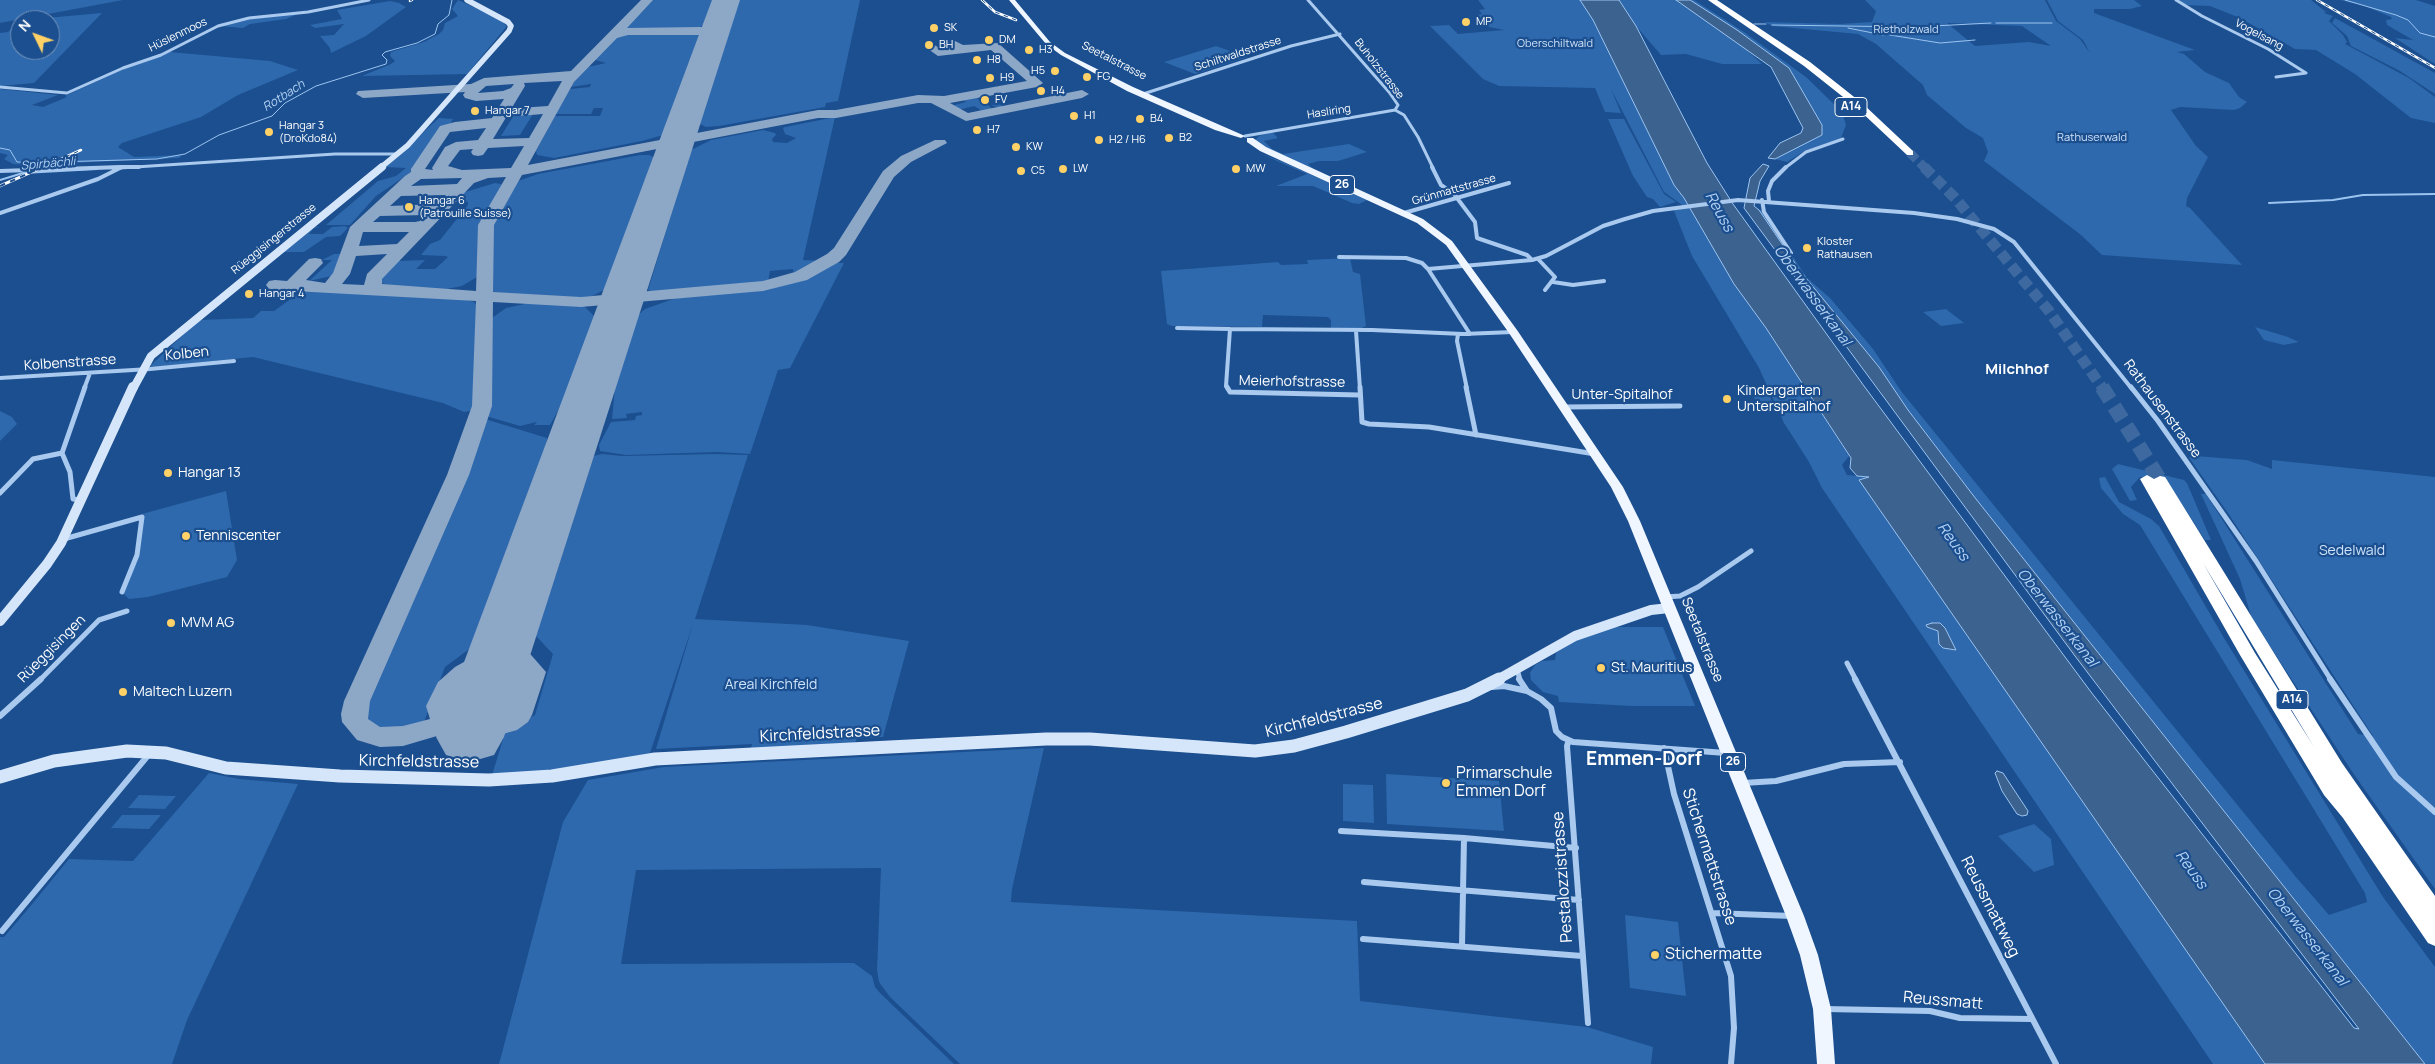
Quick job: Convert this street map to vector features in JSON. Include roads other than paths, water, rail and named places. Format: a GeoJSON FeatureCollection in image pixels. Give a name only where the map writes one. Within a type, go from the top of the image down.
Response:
{"type":"FeatureCollection","features":[{"type":"Feature","properties":{"kind":"highway","name":"A14"},"geometry":{"type":"LineString","coordinates":[[1704,0],[1804,69],[1906,153],[1860,106],[1807,64],[1712,0]]}},
{"type":"Feature","properties":{"kind":"highway","name":"A14"},"geometry":{"type":"LineString","coordinates":[[2435,912],[2336,768],[2153,480],[2248,655],[2331,790],[2435,937]]}},
{"type":"Feature","properties":{"kind":"highway","name":"A14"},"geometry":{"type":"LineString","coordinates":[[2331,790],[2350,826],[2435,950]]}},
{"type":"Feature","properties":{"kind":"main road","name":"Seetalstrasse"},"geometry":{"type":"LineString","coordinates":[[1012,0],[1052,47],[1143,94],[1246,139],[1263,149],[1404,213],[1437,232],[1452,246],[1464,266],[1513,332],[1564,407],[1625,503],[1742,784],[1809,955],[1822,1009],[1826,1064]]}},
{"type":"Feature","properties":{"kind":"main road","name":"Seetalstrasse"},"geometry":{"type":"LineString","coordinates":[[1218,128],[1233,139],[1246,139]]}},
{"type":"Feature","properties":{"kind":"street","name":"Hüslenmoos"},"geometry":{"type":"LineString","coordinates":[[0,87],[67,94],[123,68],[161,55],[218,26],[249,18],[308,12],[369,0]]}},
{"type":"Feature","properties":{"kind":"street","name":"Rüeggisingerstrasse"},"geometry":{"type":"LineString","coordinates":[[0,621],[48,564],[64,539],[142,369],[151,356],[398,154],[439,110],[511,26],[504,19],[467,0]]}},
{"type":"Feature","properties":{"kind":"street","name":"Buholzstrasse"},"geometry":{"type":"LineString","coordinates":[[1308,0],[1340,34],[1398,105],[1395,110],[1404,115],[1418,137],[1441,185],[1458,199],[1475,222],[1475,236],[1527,256],[1532,260]]}},
{"type":"Feature","properties":{"kind":"street","name":"Vogelsang"},"geometry":{"type":"LineString","coordinates":[[2176,0],[2202,16],[2268,49],[2306,73],[2304,75],[2276,77]]}},
{"type":"Feature","properties":{"kind":"street","name":"Schiltwaldstrasse"},"geometry":{"type":"LineString","coordinates":[[1143,94],[1291,46],[1340,34]]}},
{"type":"Feature","properties":{"kind":"street","name":"Hasliring"},"geometry":{"type":"LineString","coordinates":[[1246,139],[1266,132],[1395,110]]}},
{"type":"Feature","properties":{"kind":"street","name":"Hasliring"},"geometry":{"type":"LineString","coordinates":[[1246,139],[1266,132]]}},
{"type":"Feature","properties":{"kind":"street"},"geometry":{"type":"LineString","coordinates":[[1791,253],[1764,212],[1772,181],[1788,164],[1806,152],[1842,139]]}},
{"type":"Feature","properties":{"kind":"street"},"geometry":{"type":"LineString","coordinates":[[0,171],[122,166],[177,166],[335,154],[398,154]]}},
{"type":"Feature","properties":{"kind":"street"},"geometry":{"type":"LineString","coordinates":[[0,213],[98,179],[122,166]]}},
{"type":"Feature","properties":{"kind":"street","name":"Grünmattstrasse"},"geometry":{"type":"LineString","coordinates":[[1404,213],[1458,199],[1508,183]]}},
{"type":"Feature","properties":{"kind":"street","name":"Rathausenstrasse"},"geometry":{"type":"LineString","coordinates":[[1538,259],[1603,226],[1649,212],[1735,200],[1766,200],[1826,208],[1935,215],[1994,229],[2014,242],[2177,448],[2256,561],[2354,717],[2396,777],[2435,812]]}},
{"type":"Feature","properties":{"kind":"street"},"geometry":{"type":"LineString","coordinates":[[1339,257],[1406,258],[1422,263],[1428,269],[1470,334]]}},
{"type":"Feature","properties":{"kind":"street"},"geometry":{"type":"LineString","coordinates":[[1428,269],[1538,259],[1554,275],[1554,282]]}},
{"type":"Feature","properties":{"kind":"street"},"geometry":{"type":"LineString","coordinates":[[1545,290],[1554,282],[1573,284],[1604,281]]}},
{"type":"Feature","properties":{"kind":"street"},"geometry":{"type":"LineString","coordinates":[[1177,328],[1458,334],[1513,332]]}},
{"type":"Feature","properties":{"kind":"street","name":"Meierhofstrasse"},"geometry":{"type":"LineString","coordinates":[[1230,329],[1226,386],[1230,392],[1359,395]]}},
{"type":"Feature","properties":{"kind":"street","name":"Meierhofstrasse"},"geometry":{"type":"LineString","coordinates":[[1356,331],[1362,422],[1429,428],[1595,454]]}},
{"type":"Feature","properties":{"kind":"street"},"geometry":{"type":"LineString","coordinates":[[1458,334],[1457,341],[1476,436]]}},
{"type":"Feature","properties":{"kind":"street","name":"Kolben"},"geometry":{"type":"LineString","coordinates":[[142,369],[234,361]]}},
{"type":"Feature","properties":{"kind":"street","name":"Kolbenstrasse"},"geometry":{"type":"LineString","coordinates":[[0,378],[142,369]]}},
{"type":"Feature","properties":{"kind":"street"},"geometry":{"type":"LineString","coordinates":[[81,500],[73,499],[70,472],[62,454],[90,373]]}},
{"type":"Feature","properties":{"kind":"street","name":"Unter-Spitalhof"},"geometry":{"type":"LineString","coordinates":[[1564,407],[1680,406]]}},
{"type":"Feature","properties":{"kind":"street"},"geometry":{"type":"LineString","coordinates":[[0,494],[24,466],[33,460],[44,455],[62,454]]}},
{"type":"Feature","properties":{"kind":"street"},"geometry":{"type":"LineString","coordinates":[[64,539],[142,517],[137,555],[122,592]]}},
{"type":"Feature","properties":{"kind":"street"},"geometry":{"type":"LineString","coordinates":[[1667,603],[1698,587],[1751,551]]}},
{"type":"Feature","properties":{"kind":"street","name":"Kirchfeldstrasse"},"geometry":{"type":"LineString","coordinates":[[0,777],[54,761],[98,754],[152,751],[226,768],[349,776],[505,780],[552,776],[655,759],[1038,739],[1090,739],[1256,751],[1294,746],[1346,732],[1485,687],[1575,636],[1667,603]]}},
{"type":"Feature","properties":{"kind":"street","name":"Rüeggisingen"},"geometry":{"type":"LineString","coordinates":[[0,716],[48,673],[99,620],[126,611]]}},
{"type":"Feature","properties":{"kind":"street","name":"Reussmattweg"},"geometry":{"type":"LineString","coordinates":[[1847,664],[1900,762],[2056,1064]]}},
{"type":"Feature","properties":{"kind":"street"},"geometry":{"type":"LineString","coordinates":[[1517,669],[1518,676],[1527,691]]}},
{"type":"Feature","properties":{"kind":"street","name":"Kirchfeldstrasse"},"geometry":{"type":"LineString","coordinates":[[1485,687],[1504,686],[1527,691],[1547,704],[1553,714],[1556,731],[1569,740]]}},
{"type":"Feature","properties":{"kind":"street"},"geometry":{"type":"LineString","coordinates":[[1569,740],[1729,753]]}},
{"type":"Feature","properties":{"kind":"street","name":"Pestalozzistrasse"},"geometry":{"type":"LineString","coordinates":[[1569,740],[1567,746],[1588,1024]]}},
{"type":"Feature","properties":{"kind":"street","name":"Stichermattstrasse"},"geometry":{"type":"LineString","coordinates":[[1664,748],[1674,794],[1726,955],[1733,991],[1734,1028],[1731,1064]]}},
{"type":"Feature","properties":{"kind":"street"},"geometry":{"type":"LineString","coordinates":[[2,931],[152,751]]}},
{"type":"Feature","properties":{"kind":"street"},"geometry":{"type":"LineString","coordinates":[[1742,784],[1776,781],[1844,764],[1900,762]]}},
{"type":"Feature","properties":{"kind":"street"},"geometry":{"type":"LineString","coordinates":[[1341,831],[1464,838],[1576,848]]}},
{"type":"Feature","properties":{"kind":"street"},"geometry":{"type":"LineString","coordinates":[[1462,946],[1464,838]]}},
{"type":"Feature","properties":{"kind":"street"},"geometry":{"type":"LineString","coordinates":[[1364,882],[1580,900]]}},
{"type":"Feature","properties":{"kind":"street"},"geometry":{"type":"LineString","coordinates":[[1712,913],[1795,916]]}},
{"type":"Feature","properties":{"kind":"street"},"geometry":{"type":"LineString","coordinates":[[1363,939],[1582,956]]}},
{"type":"Feature","properties":{"kind":"street","name":"Reussmatt"},"geometry":{"type":"LineString","coordinates":[[1822,1009],[1930,1011],[1960,1018],[2032,1020]]}},
{"type":"Feature","properties":{"kind":"water"},"geometry":{"type":"Polygon","coordinates":[[[1580,0],[1619,0],[1636,26],[1707,163],[1733,204],[1864,386],[2091,692],[2354,1028],[2359,1029],[2075,656],[1744,208],[1750,178],[1763,164],[1769,166],[1760,181],[1754,206],[1759,210],[1801,272],[1879,367],[1908,410],[1976,499],[2425,1064],[2265,1064],[1859,480],[1869,477],[1857,476],[1850,468],[1851,458],[1766,328],[1734,284],[1684,198],[1674,185],[1593,20],[1580,0]]]}},
{"type":"Feature","properties":{"kind":"water"},"geometry":{"type":"Polygon","coordinates":[[[1676,0],[1690,0],[1737,30],[1789,68],[1822,125],[1822,135],[1775,159],[1768,158],[1780,143],[1801,133],[1803,128],[1771,67],[1676,0]]]}},
{"type":"Feature","properties":{"kind":"water"},"geometry":{"type":"Polygon","coordinates":[[[1940,623],[1945,628],[1956,650],[1943,648],[1939,644],[1938,631],[1926,625],[1940,623]]]}},
{"type":"Feature","properties":{"kind":"water"},"geometry":{"type":"Polygon","coordinates":[[[1997,771],[2003,773],[2028,811],[2027,815],[2017,814],[2002,791],[1995,773],[1997,771]]]}},
{"type":"Feature","properties":{"kind":"waterway","name":"Rotbach"},"geometry":{"type":"LineString","coordinates":[[56,162],[157,159],[185,154],[219,135],[272,116],[285,103],[316,86],[386,64],[387,60],[382,55],[385,52],[417,43],[435,34],[438,24],[449,15],[452,0]]}},
{"type":"Feature","properties":{"kind":"waterway"},"geometry":{"type":"LineString","coordinates":[[2345,0],[2396,15],[2408,20],[2420,33],[2435,37]]}},
{"type":"Feature","properties":{"kind":"waterway"},"geometry":{"type":"LineString","coordinates":[[1772,25],[1914,27],[1991,23]]}},
{"type":"Feature","properties":{"kind":"waterway"},"geometry":{"type":"LineString","coordinates":[[1996,23],[2052,23]]}},
{"type":"Feature","properties":{"kind":"waterway"},"geometry":{"type":"LineString","coordinates":[[1754,24],[1766,24]]}},
{"type":"Feature","properties":{"kind":"waterway"},"geometry":{"type":"LineString","coordinates":[[1848,28],[1883,35]]}},
{"type":"Feature","properties":{"kind":"waterway"},"geometry":{"type":"LineString","coordinates":[[1890,35],[1940,43],[1975,40]]}},
{"type":"Feature","properties":{"kind":"waterway","name":"Rotbach"},"geometry":{"type":"LineString","coordinates":[[0,148],[10,150],[17,162],[49,163]]}},
{"type":"Feature","properties":{"kind":"waterway","name":"Spirbächli"},"geometry":{"type":"LineString","coordinates":[[0,180],[23,173],[97,169]]}},
{"type":"Feature","properties":{"kind":"waterway"},"geometry":{"type":"LineString","coordinates":[[2269,203],[2333,200],[2363,195],[2435,194]]}},
{"type":"Feature","properties":{"kind":"tunnel"},"geometry":{"type":"LineString","coordinates":[[1910,153],[1955,198],[2049,311],[2103,389]]}},
{"type":"Feature","properties":{"kind":"tunnel"},"geometry":{"type":"LineString","coordinates":[[2102,387],[2160,480]]}},
{"type":"Feature","properties":{"kind":"railway"},"geometry":{"type":"LineString","coordinates":[[982,0],[995,12],[1016,20]]}},
{"type":"Feature","properties":{"kind":"railway"},"geometry":{"type":"LineString","coordinates":[[2317,0],[2435,68]]}},
{"type":"Feature","properties":{"kind":"railway"},"geometry":{"type":"LineString","coordinates":[[41,168],[81,150]]}},
{"type":"Feature","properties":{"kind":"railway"},"geometry":{"type":"LineString","coordinates":[[0,186],[43,167]]}},
{"type":"Feature","properties":{"kind":"place","name":"MP"},"geometry":{"type":"Point","coordinates":[1466,22]}},
{"type":"Feature","properties":{"kind":"place","name":"SK"},"geometry":{"type":"Point","coordinates":[934,28]}},
{"type":"Feature","properties":{"kind":"place","name":"DM"},"geometry":{"type":"Point","coordinates":[989,40]}},
{"type":"Feature","properties":{"kind":"place","name":"BH"},"geometry":{"type":"Point","coordinates":[929,45]}},
{"type":"Feature","properties":{"kind":"place","name":"H3"},"geometry":{"type":"Point","coordinates":[1029,50]}},
{"type":"Feature","properties":{"kind":"place","name":"H8"},"geometry":{"type":"Point","coordinates":[977,60]}},
{"type":"Feature","properties":{"kind":"place","name":"H5"},"geometry":{"type":"Point","coordinates":[1055,71]}},
{"type":"Feature","properties":{"kind":"place","name":"FG"},"geometry":{"type":"Point","coordinates":[1087,77]}},
{"type":"Feature","properties":{"kind":"place","name":"H9"},"geometry":{"type":"Point","coordinates":[990,78]}},
{"type":"Feature","properties":{"kind":"place","name":"H4"},"geometry":{"type":"Point","coordinates":[1041,91]}},
{"type":"Feature","properties":{"kind":"place","name":"FV"},"geometry":{"type":"Point","coordinates":[985,100]}},
{"type":"Feature","properties":{"kind":"place","name":"Hangar 7"},"geometry":{"type":"Point","coordinates":[475,111]}},
{"type":"Feature","properties":{"kind":"place","name":"H1"},"geometry":{"type":"Point","coordinates":[1074,116]}},
{"type":"Feature","properties":{"kind":"place","name":"B4"},"geometry":{"type":"Point","coordinates":[1140,119]}},
{"type":"Feature","properties":{"kind":"place","name":"H7"},"geometry":{"type":"Point","coordinates":[977,130]}},
{"type":"Feature","properties":{"kind":"place","name":"Hangar 3 (DroKdo84)"},"geometry":{"type":"Point","coordinates":[269,132]}},
{"type":"Feature","properties":{"kind":"place","name":"B2"},"geometry":{"type":"Point","coordinates":[1169,138]}},
{"type":"Feature","properties":{"kind":"place","name":"H2 / H6"},"geometry":{"type":"Point","coordinates":[1099,140]}},
{"type":"Feature","properties":{"kind":"place","name":"KW"},"geometry":{"type":"Point","coordinates":[1016,147]}},
{"type":"Feature","properties":{"kind":"place","name":"LW"},"geometry":{"type":"Point","coordinates":[1063,169]}},
{"type":"Feature","properties":{"kind":"place","name":"MW"},"geometry":{"type":"Point","coordinates":[1236,169]}},
{"type":"Feature","properties":{"kind":"place","name":"C5"},"geometry":{"type":"Point","coordinates":[1021,171]}},
{"type":"Feature","properties":{"kind":"place","name":"Hangar 6 (Patrouille Suisse)"},"geometry":{"type":"Point","coordinates":[409,207]}},
{"type":"Feature","properties":{"kind":"place","name":"Kloster Rathausen"},"geometry":{"type":"Point","coordinates":[1807,248]}},
{"type":"Feature","properties":{"kind":"place","name":"Hangar 4"},"geometry":{"type":"Point","coordinates":[249,294]}},
{"type":"Feature","properties":{"kind":"place","name":"Kindergarten Unterspitalhof"},"geometry":{"type":"Point","coordinates":[1727,399]}},
{"type":"Feature","properties":{"kind":"place","name":"Hangar 13"},"geometry":{"type":"Point","coordinates":[168,473]}},
{"type":"Feature","properties":{"kind":"place","name":"Tenniscenter"},"geometry":{"type":"Point","coordinates":[186,536]}},
{"type":"Feature","properties":{"kind":"place","name":"MVM AG"},"geometry":{"type":"Point","coordinates":[171,623]}},
{"type":"Feature","properties":{"kind":"place","name":"St. Mauritius"},"geometry":{"type":"Point","coordinates":[1601,668]}},
{"type":"Feature","properties":{"kind":"place","name":"Maltech Luzern"},"geometry":{"type":"Point","coordinates":[123,692]}},
{"type":"Feature","properties":{"kind":"place","name":"Primarschule Emmen Dorf"},"geometry":{"type":"Point","coordinates":[1446,783]}},
{"type":"Feature","properties":{"kind":"place","name":"Stichermatte"},"geometry":{"type":"Point","coordinates":[1655,955]}},
{"type":"Feature","properties":{"kind":"district","name":"Milchhof"},"geometry":{"type":"Point","coordinates":[2017,370]}},
{"type":"Feature","properties":{"kind":"district","name":"Emmen-Dorf"},"geometry":{"type":"Point","coordinates":[1644,760]}},
{"type":"Feature","properties":{"kind":"park label","name":"Rietholzwald"},"geometry":{"type":"Point","coordinates":[1906,30]}},
{"type":"Feature","properties":{"kind":"park label","name":"Oberschiltwald"},"geometry":{"type":"Point","coordinates":[1555,44]}},
{"type":"Feature","properties":{"kind":"park label","name":"Rathuserwald"},"geometry":{"type":"Point","coordinates":[2092,138]}},
{"type":"Feature","properties":{"kind":"park label","name":"Sedelwald"},"geometry":{"type":"Point","coordinates":[2352,551]}},
{"type":"Feature","properties":{"kind":"park label","name":"Areal Kirchfeld"},"geometry":{"type":"Point","coordinates":[771,685]}},
{"type":"Feature","properties":{"kind":"water label","name":"Reuss"},"geometry":{"type":"Point","coordinates":[1719,212]}},
{"type":"Feature","properties":{"kind":"water label","name":"Oberwasserkanal"},"geometry":{"type":"Point","coordinates":[1812,296]}},
{"type":"Feature","properties":{"kind":"water label","name":"Reuss"},"geometry":{"type":"Point","coordinates":[1953,542]}},
{"type":"Feature","properties":{"kind":"water label","name":"Oberwasserkanal"},"geometry":{"type":"Point","coordinates":[2057,618]}},
{"type":"Feature","properties":{"kind":"water label","name":"Reuss"},"geometry":{"type":"Point","coordinates":[2191,870]}},
{"type":"Feature","properties":{"kind":"water label","name":"Oberwasserkanal"},"geometry":{"type":"Point","coordinates":[2307,937]}}]}
